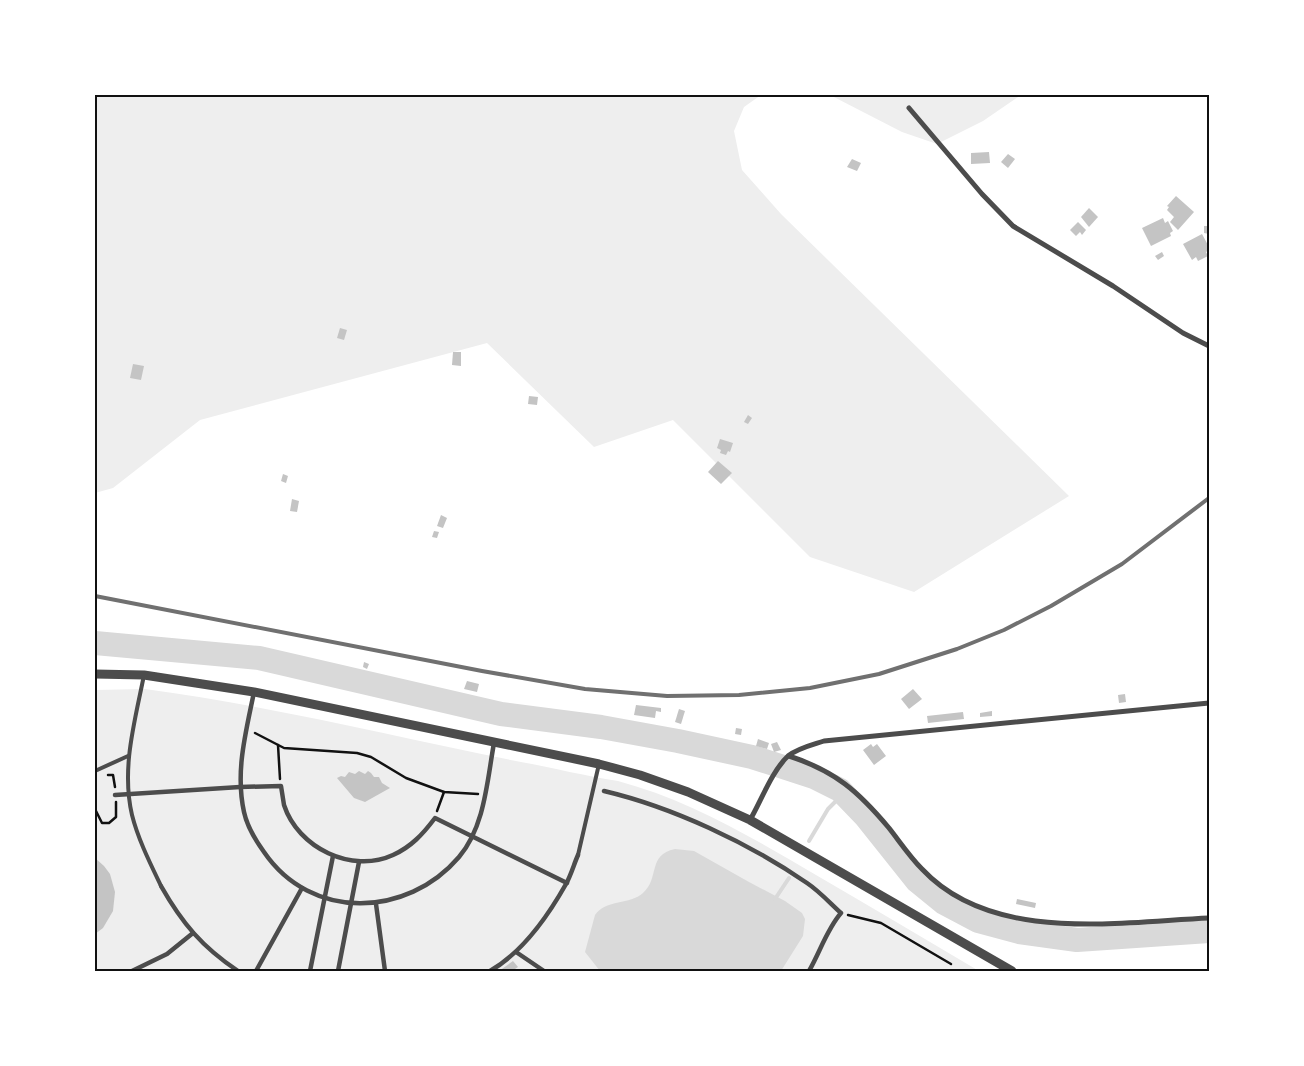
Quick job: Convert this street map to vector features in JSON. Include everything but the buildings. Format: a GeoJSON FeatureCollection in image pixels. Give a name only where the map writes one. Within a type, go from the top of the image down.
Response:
{"type":"FeatureCollection","features":[{"type":"Feature","properties":{"kind":"street"},"geometry":{"type":"LineString","coordinates":[[909,108],[982,194],[1013,226],[1113,286],[1183,333],[1209,346]]}},
{"type":"Feature","properties":{"kind":"street"},"geometry":{"type":"LineString","coordinates":[[95,674],[144,675],[254,692],[599,764],[640,775],[688,792],[750,820],[1012,971]]}},
{"type":"Feature","properties":{"kind":"street"},"geometry":{"type":"LineString","coordinates":[[254,692],[241,758],[240,787],[244,814],[257,843],[271,863],[285,877],[302,888],[324,898],[351,904],[376,904],[406,896],[436,878],[460,856],[473,835],[485,795],[494,743]]}},
{"type":"Feature","properties":{"kind":"street"},"geometry":{"type":"LineString","coordinates":[[750,820],[776,773],[789,756],[804,747],[824,741],[1209,703]]}},
{"type":"Feature","properties":{"kind":"street"},"geometry":{"type":"LineString","coordinates":[[789,756],[814,764],[856,792],[873,809],[934,881],[953,894],[979,907],[1055,924],[1209,918]]}},
{"type":"Feature","properties":{"kind":"street"},"geometry":{"type":"LineString","coordinates":[[115,795],[281,786],[284,805],[297,827],[312,844],[334,856],[359,862],[384,859],[403,850],[425,832],[435,818],[473,835],[567,883]]}},
{"type":"Feature","properties":{"kind":"street"},"geometry":{"type":"LineString","coordinates":[[604,791],[639,800],[733,840],[806,882],[841,913],[835,920],[821,952],[810,971]]}},
{"type":"Feature","properties":{"kind":"street"},"geometry":{"type":"LineString","coordinates":[[490,971],[516,952],[543,920],[567,883],[578,854]]}},
{"type":"Feature","properties":{"kind":"street"},"geometry":{"type":"LineString","coordinates":[[310,971],[334,856]]}},
{"type":"Feature","properties":{"kind":"street"},"geometry":{"type":"LineString","coordinates":[[338,971],[359,862]]}},
{"type":"Feature","properties":{"kind":"street"},"geometry":{"type":"LineString","coordinates":[[160,886],[193,933],[217,957],[238,971]]}},
{"type":"Feature","properties":{"kind":"street"},"geometry":{"type":"LineString","coordinates":[[256,971],[302,888]]}},
{"type":"Feature","properties":{"kind":"street"},"geometry":{"type":"LineString","coordinates":[[376,904],[385,971]]}},
{"type":"Feature","properties":{"kind":"street"},"geometry":{"type":"LineString","coordinates":[[132,971],[167,954],[193,933]]}},
{"type":"Feature","properties":{"kind":"street"},"geometry":{"type":"LineString","coordinates":[[516,952],[544,971]]}},
{"type":"Feature","properties":{"kind":"lane"},"geometry":{"type":"LineString","coordinates":[[144,675],[128,756],[128,794],[132,816],[140,840],[160,886]]}},
{"type":"Feature","properties":{"kind":"lane"},"geometry":{"type":"LineString","coordinates":[[95,771],[128,756]]}},
{"type":"Feature","properties":{"kind":"lane"},"geometry":{"type":"LineString","coordinates":[[578,854],[599,764]]}},
{"type":"Feature","properties":{"kind":"lane"},"geometry":{"type":"LineString","coordinates":[[594,788],[604,791]]}},
{"type":"Feature","properties":{"kind":"path"},"geometry":{"type":"LineString","coordinates":[[247,728],[278,745],[293,749],[338,751],[366,756],[406,778],[444,792],[485,795]]}},
{"type":"Feature","properties":{"kind":"path"},"geometry":{"type":"LineString","coordinates":[[278,745],[281,786]]}},
{"type":"Feature","properties":{"kind":"path"},"geometry":{"type":"LineString","coordinates":[[95,809],[102,823],[109,823],[114,820],[117,813],[112,775]]}},
{"type":"Feature","properties":{"kind":"path"},"geometry":{"type":"LineString","coordinates":[[435,818],[444,792]]}},
{"type":"Feature","properties":{"kind":"path"},"geometry":{"type":"LineString","coordinates":[[841,913],[882,923],[952,964]]}},
{"type":"Feature","properties":{"kind":"shaded area"},"geometry":{"type":"Polygon","coordinates":[[[95,95],[761,95],[744,107],[734,131],[742,170],[781,214],[1069,496],[914,592],[810,557],[673,420],[594,447],[487,343],[200,420],[113,488],[95,493],[95,95]]]}},
{"type":"Feature","properties":{"kind":"shaded area"},"geometry":{"type":"Polygon","coordinates":[[[830,95],[1021,95],[983,121],[937,144],[902,132],[830,95]]]}},
{"type":"Feature","properties":{"kind":"shaded area"},"geometry":{"type":"Polygon","coordinates":[[[145,689],[287,713],[618,781],[644,789],[695,809],[744,834],[979,971],[95,971],[95,690],[145,689]]]}},
{"type":"Feature","properties":{"kind":"shaded area"},"geometry":{"type":"Polygon","coordinates":[[[675,849],[694,851],[785,901],[802,913],[805,919],[803,936],[781,971],[600,971],[585,952],[595,915],[605,906],[638,897],[643,893],[651,881],[661,856],[675,849]]]}},
{"type":"Feature","properties":{"kind":"waterway"},"geometry":{"type":"LineString","coordinates":[[95,643],[259,658],[501,714],[601,727],[752,757],[814,777],[840,790],[866,817],[917,881],[944,903],[978,921],[1019,932],[1077,940],[1209,931]]}},
{"type":"Feature","properties":{"kind":"waterway"},"geometry":{"type":"LineString","coordinates":[[809,841],[828,809],[843,794]]}},
{"type":"Feature","properties":{"kind":"waterway"},"geometry":{"type":"LineString","coordinates":[[775,899],[789,878]]}},
{"type":"Feature","properties":{"kind":"railway"},"geometry":{"type":"LineString","coordinates":[[95,596],[482,671],[585,689],[667,696],[739,695],[810,688],[879,674],[957,649],[1004,630],[1051,606],[1122,564],[1209,498]]}}]}
